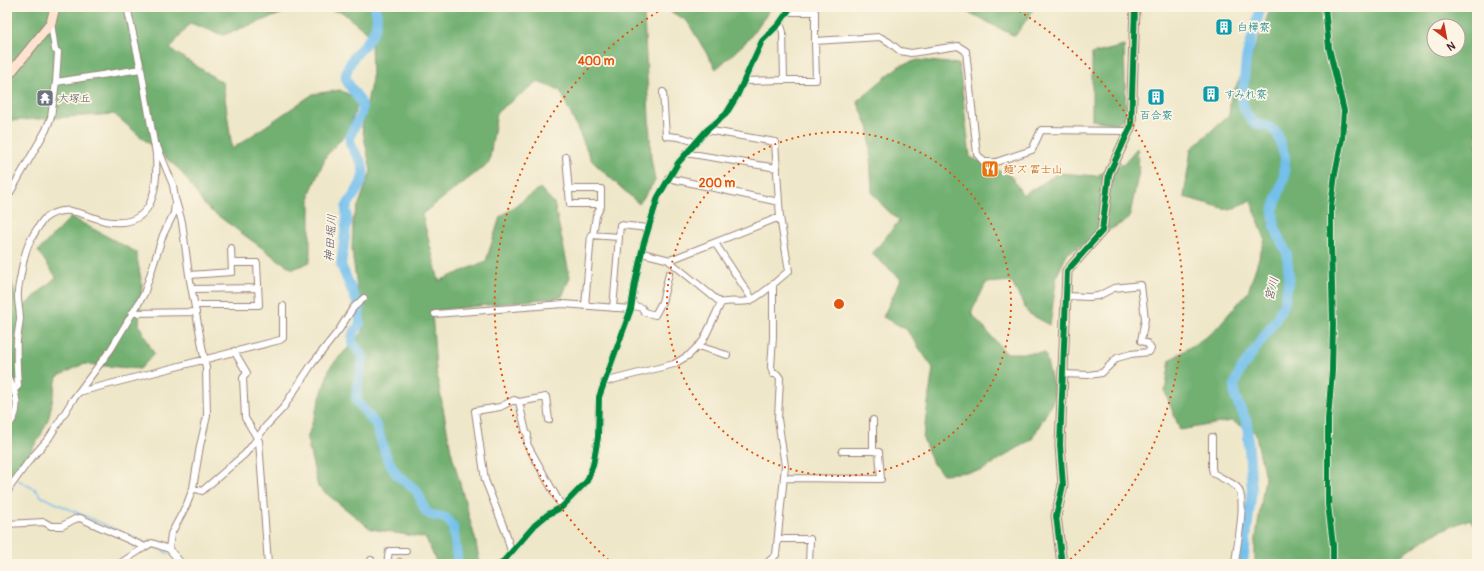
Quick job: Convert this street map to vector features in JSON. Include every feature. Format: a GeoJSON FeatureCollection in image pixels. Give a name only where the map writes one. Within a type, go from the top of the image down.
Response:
{"type":"FeatureCollection","features":[{"type":"Feature","properties":{"kind":"street"},"geometry":{"type":"LineString","coordinates":[[7,198],[46,130],[51,117],[56,82],[58,52],[55,50],[51,23],[55,7]]}},
{"type":"Feature","properties":{"kind":"street"},"geometry":{"type":"LineString","coordinates":[[14,390],[18,386],[17,341],[20,319],[18,291],[24,254],[29,241],[44,219],[54,212],[69,210],[103,220],[116,222],[134,220],[145,213],[150,203],[156,166],[141,69],[128,7]]}},
{"type":"Feature","properties":{"kind":"street"},"geometry":{"type":"LineString","coordinates":[[1062,564],[1056,516],[1063,485],[1060,445],[1067,271],[1102,231],[1110,174],[1127,131],[1131,126],[1135,7]]}},
{"type":"Feature","properties":{"kind":"street"},"geometry":{"type":"LineString","coordinates":[[1325,7],[1329,48],[1344,111],[1343,134],[1335,174],[1331,206],[1330,245],[1333,324],[1332,371],[1328,426],[1328,504],[1333,545],[1333,564]]}},
{"type":"Feature","properties":{"kind":"street"},"geometry":{"type":"LineString","coordinates":[[501,564],[535,525],[547,515],[562,507],[587,481],[593,465],[598,437],[599,397],[631,307],[648,228],[658,197],[668,178],[678,162],[695,143],[707,130],[726,114],[737,96],[762,41],[780,23],[790,9],[815,12],[816,80],[744,81]]}},
{"type":"Feature","properties":{"kind":"street"},"geometry":{"type":"LineString","coordinates":[[7,77],[51,23]]}},
{"type":"Feature","properties":{"kind":"street"},"geometry":{"type":"LineString","coordinates":[[780,23],[783,32],[784,80]]}},
{"type":"Feature","properties":{"kind":"street"},"geometry":{"type":"LineString","coordinates":[[815,41],[880,37],[900,51],[911,53],[958,46],[966,51],[977,154],[984,162],[996,162],[1032,150],[1041,130],[1127,131]]}},
{"type":"Feature","properties":{"kind":"street"},"geometry":{"type":"LineString","coordinates":[[56,82],[141,69]]}},
{"type":"Feature","properties":{"kind":"street"},"geometry":{"type":"LineString","coordinates":[[663,92],[665,134],[668,136],[685,138],[695,143]]}},
{"type":"Feature","properties":{"kind":"street"},"geometry":{"type":"LineString","coordinates":[[604,382],[674,364],[689,355],[703,341],[720,304],[726,301],[749,301],[773,285],[789,271],[780,217],[775,142],[707,130]]}},
{"type":"Feature","properties":{"kind":"street"},"geometry":{"type":"LineString","coordinates":[[151,131],[172,185],[182,222],[189,275],[205,360],[207,416],[193,488],[187,504],[171,534],[169,549]]}},
{"type":"Feature","properties":{"kind":"street"},"geometry":{"type":"LineString","coordinates":[[686,153],[777,168]]}},
{"type":"Feature","properties":{"kind":"street"},"geometry":{"type":"LineString","coordinates":[[566,157],[570,204],[601,204]]}},
{"type":"Feature","properties":{"kind":"street"},"geometry":{"type":"LineString","coordinates":[[668,178],[779,202]]}},
{"type":"Feature","properties":{"kind":"street"},"geometry":{"type":"LineString","coordinates":[[568,189],[601,189],[601,204],[596,216],[593,235],[591,235],[585,306]]}},
{"type":"Feature","properties":{"kind":"street"},"geometry":{"type":"LineString","coordinates":[[7,494],[18,476],[49,438],[78,392],[111,349],[144,294],[163,235],[174,213],[175,198]]}},
{"type":"Feature","properties":{"kind":"street"},"geometry":{"type":"LineString","coordinates":[[668,260],[780,217]]}},
{"type":"Feature","properties":{"kind":"street"},"geometry":{"type":"LineString","coordinates":[[614,308],[620,225],[648,228]]}},
{"type":"Feature","properties":{"kind":"street"},"geometry":{"type":"LineString","coordinates":[[593,235],[619,237]]}},
{"type":"Feature","properties":{"kind":"street"},"geometry":{"type":"LineString","coordinates":[[715,242],[752,299]]}},
{"type":"Feature","properties":{"kind":"street"},"geometry":{"type":"LineString","coordinates":[[189,275],[232,272],[231,248]]}},
{"type":"Feature","properties":{"kind":"street"},"geometry":{"type":"LineString","coordinates":[[642,253],[668,260],[720,304]]}},
{"type":"Feature","properties":{"kind":"street"},"geometry":{"type":"LineString","coordinates":[[195,306],[259,305],[257,263],[232,263]]}},
{"type":"Feature","properties":{"kind":"street"},"geometry":{"type":"LineString","coordinates":[[435,314],[563,304],[614,308],[642,308],[644,312],[655,315],[662,302],[670,274]]}},
{"type":"Feature","properties":{"kind":"street"},"geometry":{"type":"LineString","coordinates":[[769,564],[769,561],[776,555],[784,489],[785,466],[778,419],[780,378],[777,374],[773,374],[771,367],[773,338],[773,285]]}},
{"type":"Feature","properties":{"kind":"street"},"geometry":{"type":"LineString","coordinates":[[1062,374],[1102,374],[1117,358],[1131,354],[1149,352],[1151,349],[1147,343],[1141,341],[1145,319],[1141,285],[1114,288],[1098,296],[1066,296]]}},
{"type":"Feature","properties":{"kind":"street"},"geometry":{"type":"LineString","coordinates":[[192,289],[258,288]]}},
{"type":"Feature","properties":{"kind":"street"},"geometry":{"type":"LineString","coordinates":[[193,488],[202,490],[245,454],[254,444],[266,426],[283,408],[312,364],[339,330],[353,308],[364,298]]}},
{"type":"Feature","properties":{"kind":"street"},"geometry":{"type":"LineString","coordinates":[[78,392],[280,340],[283,338],[283,306]]}},
{"type":"Feature","properties":{"kind":"street"},"geometry":{"type":"LineString","coordinates":[[132,313],[196,312]]}},
{"type":"Feature","properties":{"kind":"street"},"geometry":{"type":"LineString","coordinates":[[698,346],[727,355]]}},
{"type":"Feature","properties":{"kind":"street"},"geometry":{"type":"LineString","coordinates":[[234,352],[247,373],[243,378],[244,418],[259,440],[268,564]]}},
{"type":"Feature","properties":{"kind":"street"},"geometry":{"type":"LineString","coordinates":[[7,376],[14,390],[16,412],[11,422],[7,426]]}},
{"type":"Feature","properties":{"kind":"street"},"geometry":{"type":"LineString","coordinates":[[511,552],[506,533],[494,506],[484,476],[475,411],[500,407],[514,400],[519,402],[546,397],[549,420]]}},
{"type":"Feature","properties":{"kind":"street"},"geometry":{"type":"LineString","coordinates":[[519,402],[528,435],[527,444],[562,507]]}},
{"type":"Feature","properties":{"kind":"street"},"geometry":{"type":"LineString","coordinates":[[873,420],[874,451]]}},
{"type":"Feature","properties":{"kind":"street"},"geometry":{"type":"LineString","coordinates":[[1212,437],[1213,472],[1238,487],[1241,495],[1241,520],[1235,564]]}},
{"type":"Feature","properties":{"kind":"street"},"geometry":{"type":"LineString","coordinates":[[784,478],[881,479],[879,452],[842,451]]}},
{"type":"Feature","properties":{"kind":"street"},"geometry":{"type":"LineString","coordinates":[[7,524],[44,522],[51,526],[62,526],[80,518],[144,547]]}},
{"type":"Feature","properties":{"kind":"street"},"geometry":{"type":"LineString","coordinates":[[778,539],[810,539],[809,564]]}},
{"type":"Feature","properties":{"kind":"street"},"geometry":{"type":"LineString","coordinates":[[119,564],[152,542],[169,549],[182,564]]}},
{"type":"Feature","properties":{"kind":"street"},"geometry":{"type":"LineString","coordinates":[[387,564],[389,551],[406,551]]}},
{"type":"Feature","properties":{"kind":"green space"},"geometry":{"type":"Polygon","coordinates":[[[7,7],[285,7],[286,12],[223,35],[190,23],[170,49],[223,83],[232,149],[313,94],[340,90],[359,100],[348,131],[326,156],[310,193],[310,262],[293,269],[206,207],[180,170],[114,114],[7,121],[7,7]]]}},
{"type":"Feature","properties":{"kind":"green space"},"geometry":{"type":"Polygon","coordinates":[[[307,7],[659,7],[644,16],[651,158],[655,181],[639,204],[592,161],[560,90],[537,82],[497,112],[489,163],[422,214],[439,281],[486,261],[500,217],[540,188],[554,203],[570,277],[562,297],[432,311],[436,370],[451,451],[475,538],[480,564],[437,564],[426,538],[371,529],[318,487],[307,439],[330,367],[363,332],[352,250],[353,220],[371,171],[362,127],[372,79],[371,36],[342,12],[307,7]]]}},
{"type":"Feature","properties":{"kind":"green space"},"geometry":{"type":"Polygon","coordinates":[[[663,7],[772,7],[748,40],[716,69],[687,21],[663,7]]]}},
{"type":"Feature","properties":{"kind":"green space"},"geometry":{"type":"Polygon","coordinates":[[[957,7],[1035,7],[1015,36],[957,7]]]}},
{"type":"Feature","properties":{"kind":"green space"},"geometry":{"type":"Polygon","coordinates":[[[1271,7],[1477,7],[1477,530],[1470,519],[1435,533],[1400,556],[1354,564],[1255,564],[1255,544],[1265,477],[1255,432],[1231,421],[1180,430],[1165,392],[1170,360],[1212,333],[1248,292],[1265,239],[1251,200],[1230,210],[1184,197],[1191,149],[1229,115],[1231,96],[1252,56],[1271,7]]]}},
{"type":"Feature","properties":{"kind":"green space"},"geometry":{"type":"Polygon","coordinates":[[[1124,46],[1126,117],[1116,124],[1092,120],[1092,54],[1124,46]]]}},
{"type":"Feature","properties":{"kind":"green space"},"geometry":{"type":"Polygon","coordinates":[[[918,60],[958,64],[970,157],[1011,176],[1023,195],[1059,173],[1096,176],[1124,163],[1137,148],[1139,171],[1129,219],[1068,253],[1057,275],[1050,325],[1028,313],[1011,281],[986,283],[971,313],[1006,353],[1045,353],[1055,395],[1032,439],[981,471],[943,474],[933,464],[923,438],[933,368],[906,329],[883,317],[901,279],[872,254],[899,221],[883,206],[872,192],[869,129],[857,101],[899,66],[918,60]]]}},
{"type":"Feature","properties":{"kind":"green space"},"geometry":{"type":"Polygon","coordinates":[[[71,217],[136,252],[142,285],[139,325],[154,354],[140,369],[83,364],[57,377],[49,417],[41,435],[7,489],[7,267],[20,310],[56,277],[38,251],[71,217]]]}},
{"type":"Feature","properties":{"kind":"waterway","name":"神田堀川"},"geometry":{"type":"LineString","coordinates":[[375,7],[377,18],[376,27],[372,35],[354,57],[346,74],[347,82],[361,102],[362,106],[360,117],[353,129],[350,142],[362,164],[363,176],[358,189],[346,208],[347,220],[341,265],[359,307],[360,323],[352,337],[352,342],[363,357],[356,395],[357,401],[376,425],[387,458],[397,475],[417,491],[426,512],[446,518],[453,527],[458,564]]}},
{"type":"Feature","properties":{"kind":"waterway","name":"宮川"},"geometry":{"type":"LineString","coordinates":[[1243,564],[1252,490],[1247,422],[1235,397],[1234,386],[1240,371],[1275,321],[1284,304],[1289,278],[1287,254],[1275,228],[1273,211],[1284,177],[1285,157],[1277,133],[1270,127],[1254,123],[1246,113],[1242,102],[1246,59],[1261,7]]}},
{"type":"Feature","properties":{"kind":"waterway"},"geometry":{"type":"LineString","coordinates":[[7,474],[14,478]]}},
{"type":"Feature","properties":{"kind":"waterway"},"geometry":{"type":"LineString","coordinates":[[18,480],[36,490],[42,497],[144,542]]}},
{"type":"Feature","properties":{"kind":"waterway"},"geometry":{"type":"LineString","coordinates":[[158,548],[169,554]]}},
{"type":"Feature","properties":{"kind":"waterway"},"geometry":{"type":"LineString","coordinates":[[183,561],[189,564]]}},
{"type":"Feature","properties":{"kind":"cycle path"},"geometry":{"type":"LineString","coordinates":[[501,564],[535,525],[547,515],[562,507],[587,481],[593,465],[598,437],[599,397],[631,309],[643,246],[658,197],[678,163],[707,130],[726,114],[737,96],[762,41],[779,24],[791,7]]}},
{"type":"Feature","properties":{"kind":"cycle path"},"geometry":{"type":"LineString","coordinates":[[1062,564],[1056,516],[1063,485],[1060,445],[1067,271],[1102,231],[1109,174],[1131,126],[1135,7]]}},
{"type":"Feature","properties":{"kind":"cycle path"},"geometry":{"type":"LineString","coordinates":[[1325,7],[1329,48],[1344,111],[1342,139],[1335,174],[1331,206],[1333,324],[1332,371],[1328,419],[1328,505],[1333,545],[1333,564]]}},
{"type":"Feature","properties":{"kind":"place","name":"白樺寮"},"geometry":{"type":"Point","coordinates":[1224,27]}},
{"type":"Feature","properties":{"kind":"place","name":"すみれ寮"},"geometry":{"type":"Point","coordinates":[1211,94]}},
{"type":"Feature","properties":{"kind":"place","name":"百合寮"},"geometry":{"type":"Point","coordinates":[1156,97]}},
{"type":"Feature","properties":{"kind":"place","name":"大塚丘"},"geometry":{"type":"Point","coordinates":[45,98]}},
{"type":"Feature","properties":{"kind":"place","name":"麺'ズ 冨士山"},"geometry":{"type":"Point","coordinates":[990,169]}}]}
